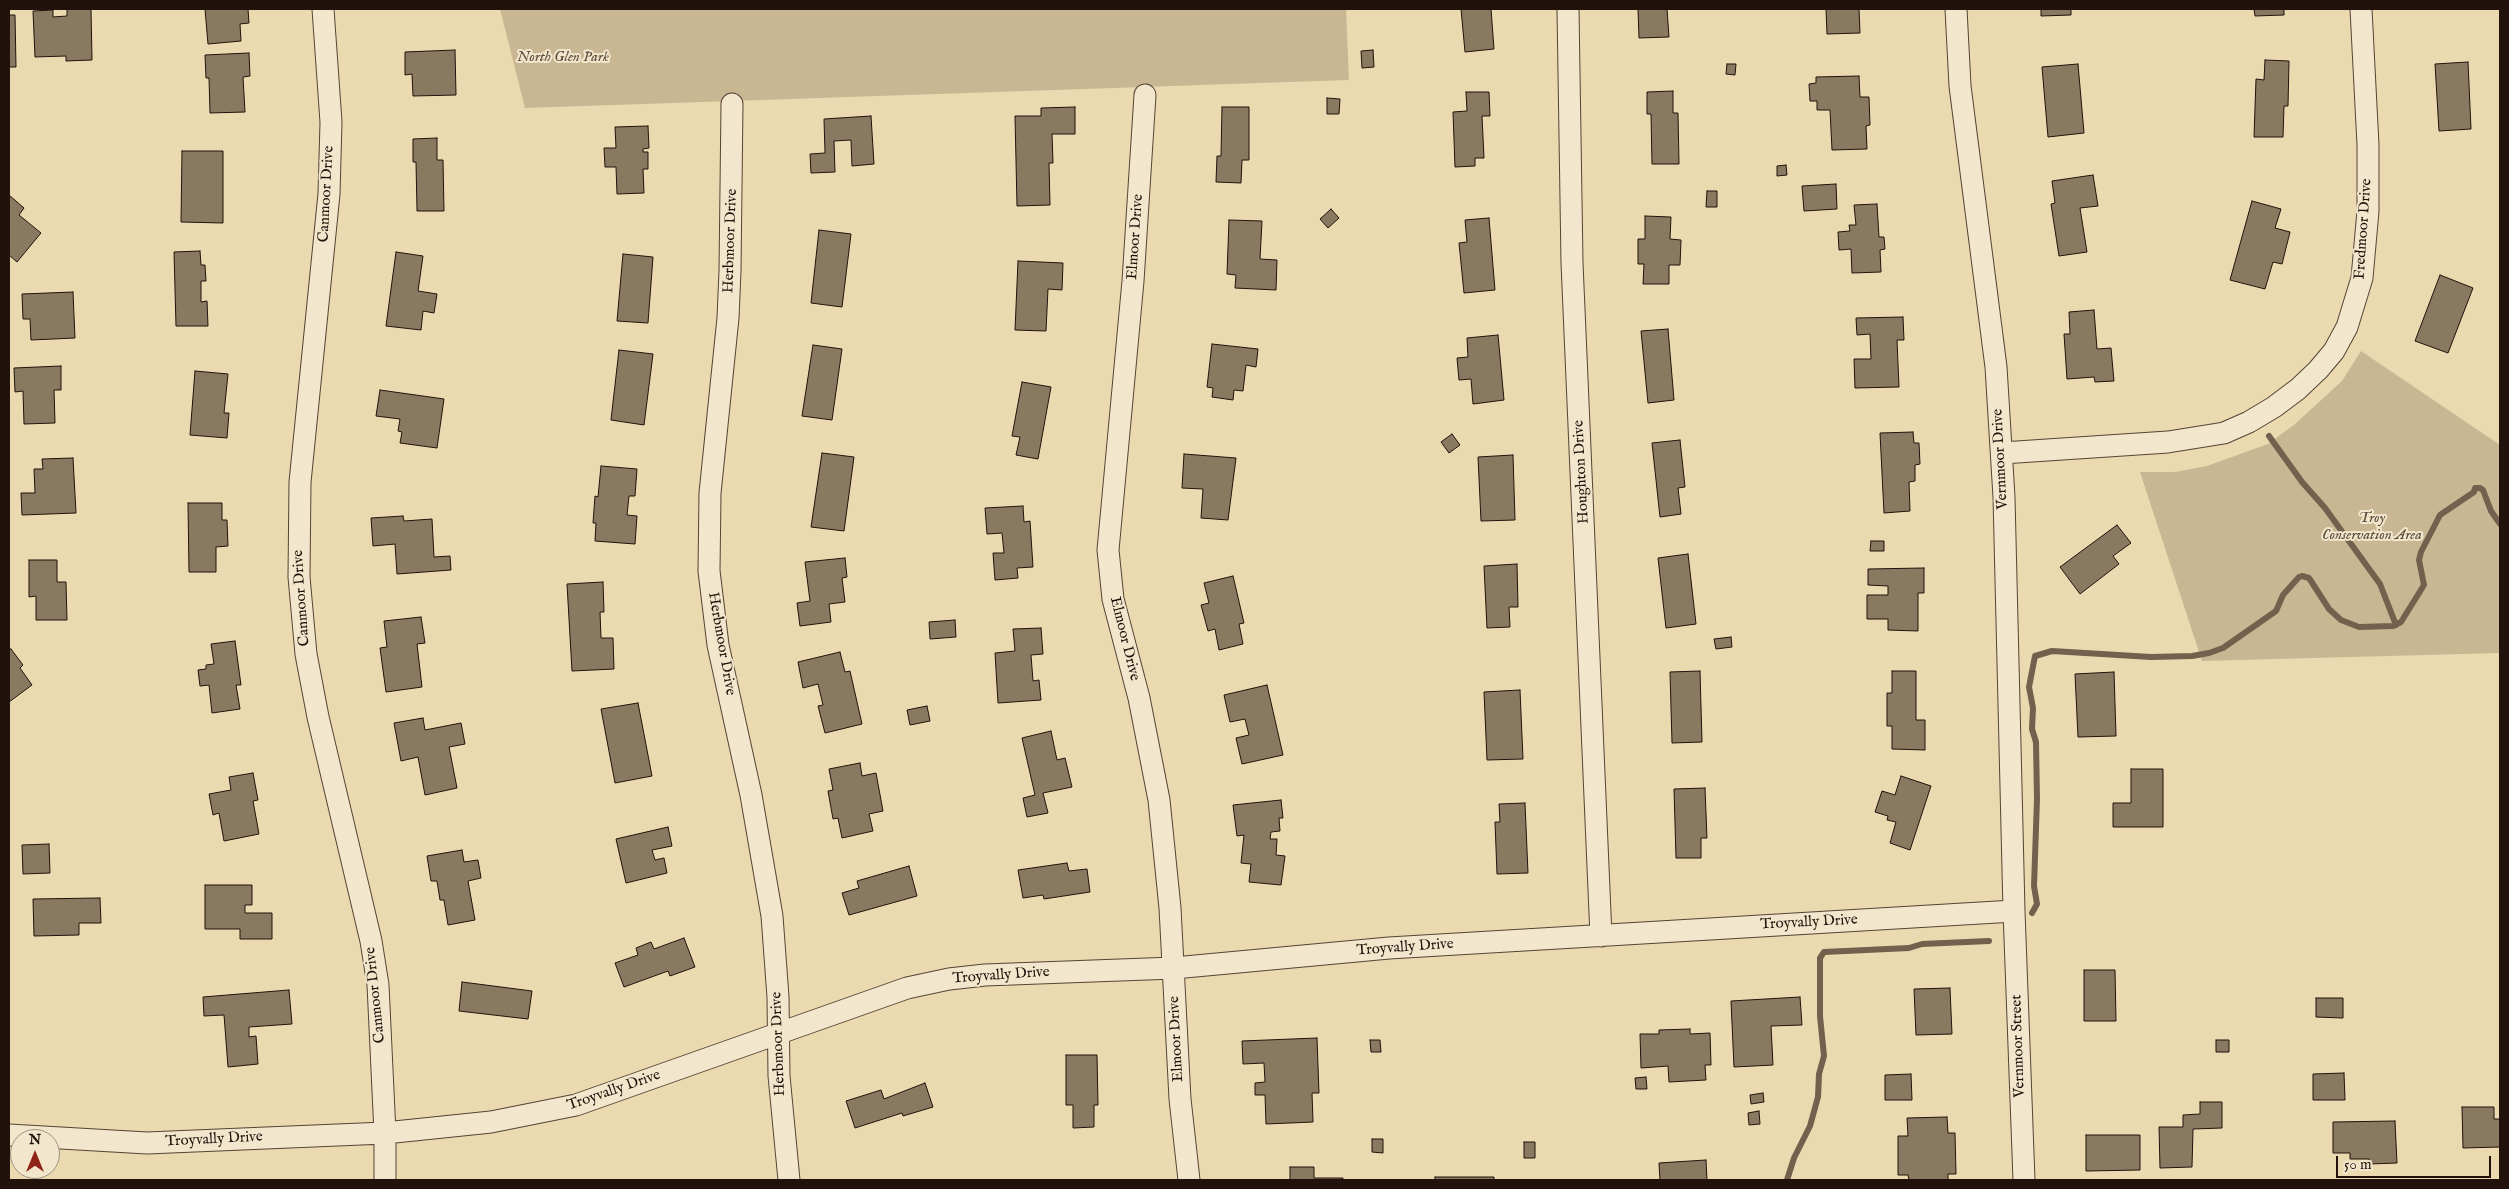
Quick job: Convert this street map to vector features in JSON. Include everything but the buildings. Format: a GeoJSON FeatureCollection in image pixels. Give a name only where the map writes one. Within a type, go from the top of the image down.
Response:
{"type":"FeatureCollection","features":[{"type":"Feature","properties":{"kind":"street","name":"Canmoor Drive"},"geometry":{"type":"LineString","coordinates":[[323,9],[331,122],[329,194],[300,482],[299,577],[306,654],[318,717],[371,941],[375,968],[381,1023],[386,1180]]}},
{"type":"Feature","properties":{"kind":"street","name":"Houghton Drive"},"geometry":{"type":"LineString","coordinates":[[1568,9],[1572,263],[1600,936]]}},
{"type":"Feature","properties":{"kind":"street","name":"Vernmoor Drive"},"geometry":{"type":"LineString","coordinates":[[1956,9],[1960,86],[1996,367],[2002,453],[2009,636],[2014,911]]}},
{"type":"Feature","properties":{"kind":"street","name":"Fredmoor Drive"},"geometry":{"type":"LineString","coordinates":[[2002,453],[2168,442],[2224,433],[2249,422],[2298,390],[2334,351],[2347,327],[2362,278],[2368,211],[2368,145],[2362,9]]}},
{"type":"Feature","properties":{"kind":"street","name":"Elmoor Drive"},"geometry":{"type":"LineString","coordinates":[[1145,95],[1133,281],[1108,550],[1113,600],[1139,698],[1159,800],[1174,968],[1180,1099],[1189,1180]]}},
{"type":"Feature","properties":{"kind":"street","name":"Herbmoor Drive"},"geometry":{"type":"LineString","coordinates":[[732,104],[728,318],[710,493],[709,571],[718,645],[763,856],[775,953],[779,1076],[789,1180]]}},
{"type":"Feature","properties":{"kind":"street","name":"Troyvally Drive"},"geometry":{"type":"LineString","coordinates":[[9,1135],[147,1143],[385,1133],[491,1122],[576,1105],[907,988],[949,979],[1018,973],[1174,968],[1389,948],[2014,911]]}},
{"type":"Feature","properties":{"kind":"street","name":"Vernmoor Street"},"geometry":{"type":"LineString","coordinates":[[2014,911],[2024,1180]]}},
{"type":"Feature","properties":{"kind":"green space","name":"North Glen Park"},"geometry":{"type":"Polygon","coordinates":[[[500,9],[1346,9],[1349,80],[525,108],[500,9]]]}},
{"type":"Feature","properties":{"kind":"green space","name":"Troy Conservation Area"},"geometry":{"type":"Polygon","coordinates":[[[2361,351],[2500,445],[2500,653],[2202,661],[2140,472],[2175,472],[2207,466],[2268,444],[2295,424],[2342,381],[2361,351]]]}},
{"type":"Feature","properties":{"kind":"waterway"},"geometry":{"type":"LineString","coordinates":[[2269,436],[2302,482],[2325,508],[2380,584],[2396,625]]}},
{"type":"Feature","properties":{"kind":"waterway"},"geometry":{"type":"LineString","coordinates":[[2032,913],[2037,904],[2034,886],[2037,799],[2036,742],[2032,729],[2033,708],[2029,687],[2035,656],[2052,651],[2151,657],[2192,656],[2209,653],[2223,648],[2276,611],[2283,595],[2302,576],[2309,578],[2329,609],[2341,620],[2359,627],[2393,626],[2401,622],[2424,585],[2419,560],[2421,552],[2440,515],[2474,492],[2475,488],[2480,488],[2483,490],[2491,511],[2500,524]]}},
{"type":"Feature","properties":{"kind":"waterway"},"geometry":{"type":"LineString","coordinates":[[1787,1180],[1794,1158],[1810,1126],[1818,1097],[1819,1074],[1824,1056],[1820,1016],[1820,958],[1824,952],[1909,948],[1922,944],[1989,941]]}}]}
